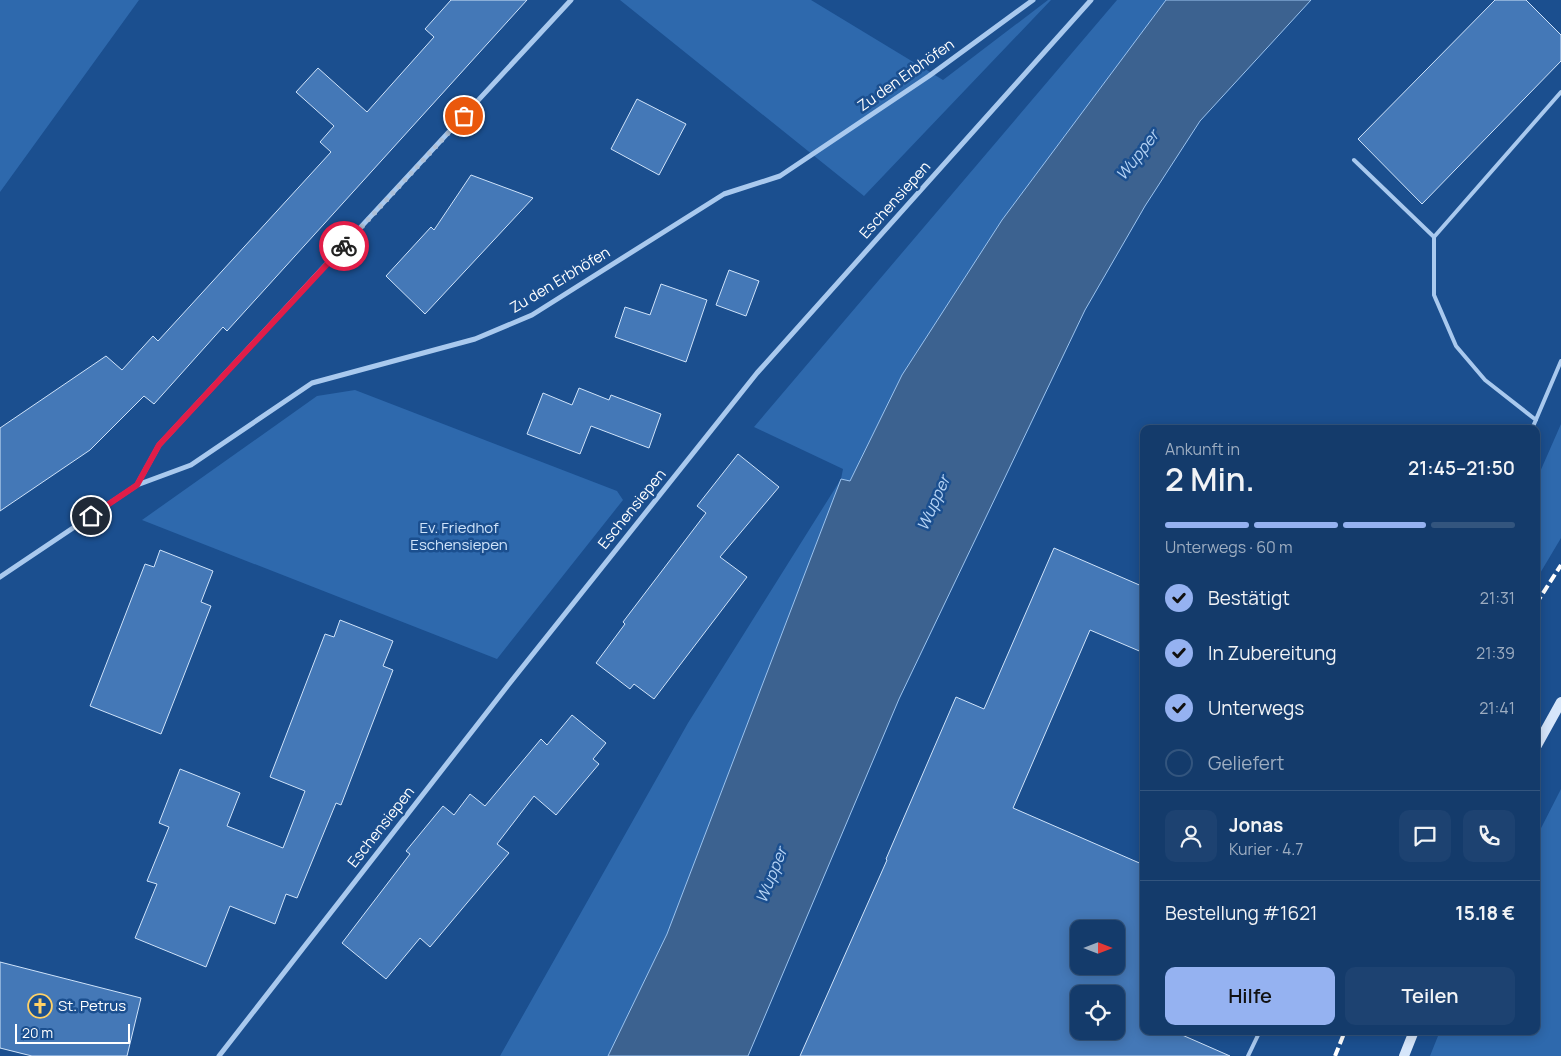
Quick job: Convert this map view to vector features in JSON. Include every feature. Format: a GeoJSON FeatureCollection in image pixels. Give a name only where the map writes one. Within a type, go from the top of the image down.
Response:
{"type":"FeatureCollection","features":[{"type":"Feature","properties":{"kind":"main road"},"geometry":{"type":"LineString","coordinates":[[1540,740],[1561,702]]}},
{"type":"Feature","properties":{"kind":"main road"},"geometry":{"type":"LineString","coordinates":[[1404,1056],[1412,1035]]}},
{"type":"Feature","properties":{"kind":"street"},"geometry":{"type":"LineString","coordinates":[[137,485],[159,445],[571,0]]}},
{"type":"Feature","properties":{"kind":"street","name":"Zu den Erbhöfen"},"geometry":{"type":"LineString","coordinates":[[0,577],[137,485],[191,466],[312,383],[475,339],[532,315],[724,194],[780,176],[929,76],[1033,0]]}},
{"type":"Feature","properties":{"kind":"street","name":"Eschensiepen"},"geometry":{"type":"LineString","coordinates":[[219,1056],[509,684],[757,372],[1092,0]]}},
{"type":"Feature","properties":{"kind":"lane"},"geometry":{"type":"LineString","coordinates":[[1536,420],[1485,380],[1456,346],[1434,295],[1434,237],[1561,92]]}},
{"type":"Feature","properties":{"kind":"lane"},"geometry":{"type":"LineString","coordinates":[[1354,160],[1434,237]]}},
{"type":"Feature","properties":{"kind":"lane"},"geometry":{"type":"LineString","coordinates":[[1534,425],[1561,361]]}},
{"type":"Feature","properties":{"kind":"lane"},"geometry":{"type":"LineString","coordinates":[[1248,1056],[1258,1035]]}},
{"type":"Feature","properties":{"kind":"green space"},"geometry":{"type":"Polygon","coordinates":[[[0,0],[139,0],[0,192],[0,0]]]}},
{"type":"Feature","properties":{"kind":"green space"},"geometry":{"type":"Polygon","coordinates":[[[620,0],[811,0],[943,80],[1048,0],[1051,0],[864,196],[620,0]]]}},
{"type":"Feature","properties":{"kind":"green space"},"geometry":{"type":"Polygon","coordinates":[[[1117,0],[1166,0],[1002,220],[902,375],[850,481],[841,479],[843,469],[754,427],[1117,0]]]}},
{"type":"Feature","properties":{"kind":"green space","name":"Ev. Friedhof Eschensiepen"},"geometry":{"type":"Polygon","coordinates":[[[355,390],[617,491],[623,500],[497,659],[142,520],[317,396],[355,390]]]}},
{"type":"Feature","properties":{"kind":"green space"},"geometry":{"type":"Polygon","coordinates":[[[1561,424],[1561,538],[1540,573],[1540,472],[1561,424]]]}},
{"type":"Feature","properties":{"kind":"green space"},"geometry":{"type":"Polygon","coordinates":[[[841,479],[667,934],[608,1056],[500,1056],[688,723],[841,479]]]}},
{"type":"Feature","properties":{"kind":"green space"},"geometry":{"type":"Polygon","coordinates":[[[1561,789],[1561,1056],[1430,1056],[1438,1035],[1540,1035],[1540,830],[1561,789]]]}},
{"type":"Feature","properties":{"kind":"water","name":"Wupper"},"geometry":{"type":"Polygon","coordinates":[[[1166,0],[1311,0],[1200,121],[1145,206],[1085,310],[899,699],[748,1056],[608,1056],[667,934],[841,479],[850,481],[902,375],[1002,220],[1166,0]]]}},
{"type":"Feature","properties":{"kind":"building"},"geometry":{"type":"Polygon","coordinates":[[[451,0],[527,0],[227,331],[223,327],[154,404],[144,396],[90,450],[0,511],[0,428],[106,356],[122,370],[153,336],[158,341],[331,152],[320,142],[334,126],[296,92],[318,68],[367,112],[434,37],[425,29],[451,0]]]}},
{"type":"Feature","properties":{"kind":"building"},"geometry":{"type":"Polygon","coordinates":[[[1495,0],[1526,0],[1561,35],[1561,61],[1422,204],[1358,139],[1495,0]]]}},
{"type":"Feature","properties":{"kind":"building"},"geometry":{"type":"Polygon","coordinates":[[[637,99],[686,124],[659,175],[611,149],[637,99]]]}},
{"type":"Feature","properties":{"kind":"building"},"geometry":{"type":"Polygon","coordinates":[[[471,175],[533,198],[425,314],[386,276],[431,227],[434,230],[471,175]]]}},
{"type":"Feature","properties":{"kind":"building"},"geometry":{"type":"Polygon","coordinates":[[[729,270],[759,281],[746,316],[716,305],[729,270]]]}},
{"type":"Feature","properties":{"kind":"building"},"geometry":{"type":"Polygon","coordinates":[[[661,284],[707,300],[686,362],[615,337],[625,307],[650,315],[661,284]]]}},
{"type":"Feature","properties":{"kind":"building"},"geometry":{"type":"Polygon","coordinates":[[[579,388],[609,400],[611,395],[661,414],[649,448],[591,426],[580,454],[527,434],[543,393],[572,405],[579,388]]]}},
{"type":"Feature","properties":{"kind":"building"},"geometry":{"type":"Polygon","coordinates":[[[738,454],[779,487],[720,557],[747,577],[654,699],[634,684],[630,689],[596,663],[625,624],[623,622],[706,513],[697,506],[738,454]]]}},
{"type":"Feature","properties":{"kind":"building"},"geometry":{"type":"Polygon","coordinates":[[[1054,548],[1140,585],[1140,651],[1090,630],[1013,808],[1140,863],[1140,1035],[1182,1035],[1230,1056],[800,1056],[956,697],[984,709],[1054,548]]]}},
{"type":"Feature","properties":{"kind":"building"},"geometry":{"type":"Polygon","coordinates":[[[160,550],[213,571],[201,602],[211,606],[161,734],[90,706],[145,564],[154,567],[160,550]]]}},
{"type":"Feature","properties":{"kind":"building"},"geometry":{"type":"Polygon","coordinates":[[[340,620],[393,641],[383,666],[393,670],[341,805],[336,803],[297,898],[286,894],[275,924],[230,906],[206,967],[135,938],[157,884],[147,881],[169,827],[159,823],[180,769],[240,793],[227,826],[283,848],[305,791],[270,777],[325,634],[334,637],[340,620]]]}},
{"type":"Feature","properties":{"kind":"building"},"geometry":{"type":"Polygon","coordinates":[[[572,715],[606,743],[593,759],[599,764],[556,815],[534,796],[497,844],[509,853],[430,947],[420,938],[386,979],[342,943],[410,854],[406,851],[443,806],[454,815],[470,794],[485,806],[541,739],[547,745],[572,715]]]}},
{"type":"Feature","properties":{"kind":"building","name":"St. Petrus"},"geometry":{"type":"Polygon","coordinates":[[[0,962],[141,998],[127,1056],[32,1056],[0,1048],[0,962]]]}},
{"type":"Feature","properties":{"kind":"railway"},"geometry":{"type":"LineString","coordinates":[[1540,598],[1561,565]]}},
{"type":"Feature","properties":{"kind":"railway"},"geometry":{"type":"LineString","coordinates":[[1335,1056],[1343,1035]]}},
{"type":"Feature","properties":{"kind":"way so far"},"geometry":{"type":"LineString","coordinates":[[344,246],[464,116]]}},
{"type":"Feature","properties":{"kind":"place","name":"St. Petrus"},"geometry":{"type":"Point","coordinates":[40,1006]}},
{"type":"Feature","properties":{"kind":"route"},"geometry":{"type":"LineString","coordinates":[[91,516],[137,485],[159,445],[344,246]]}}]}
